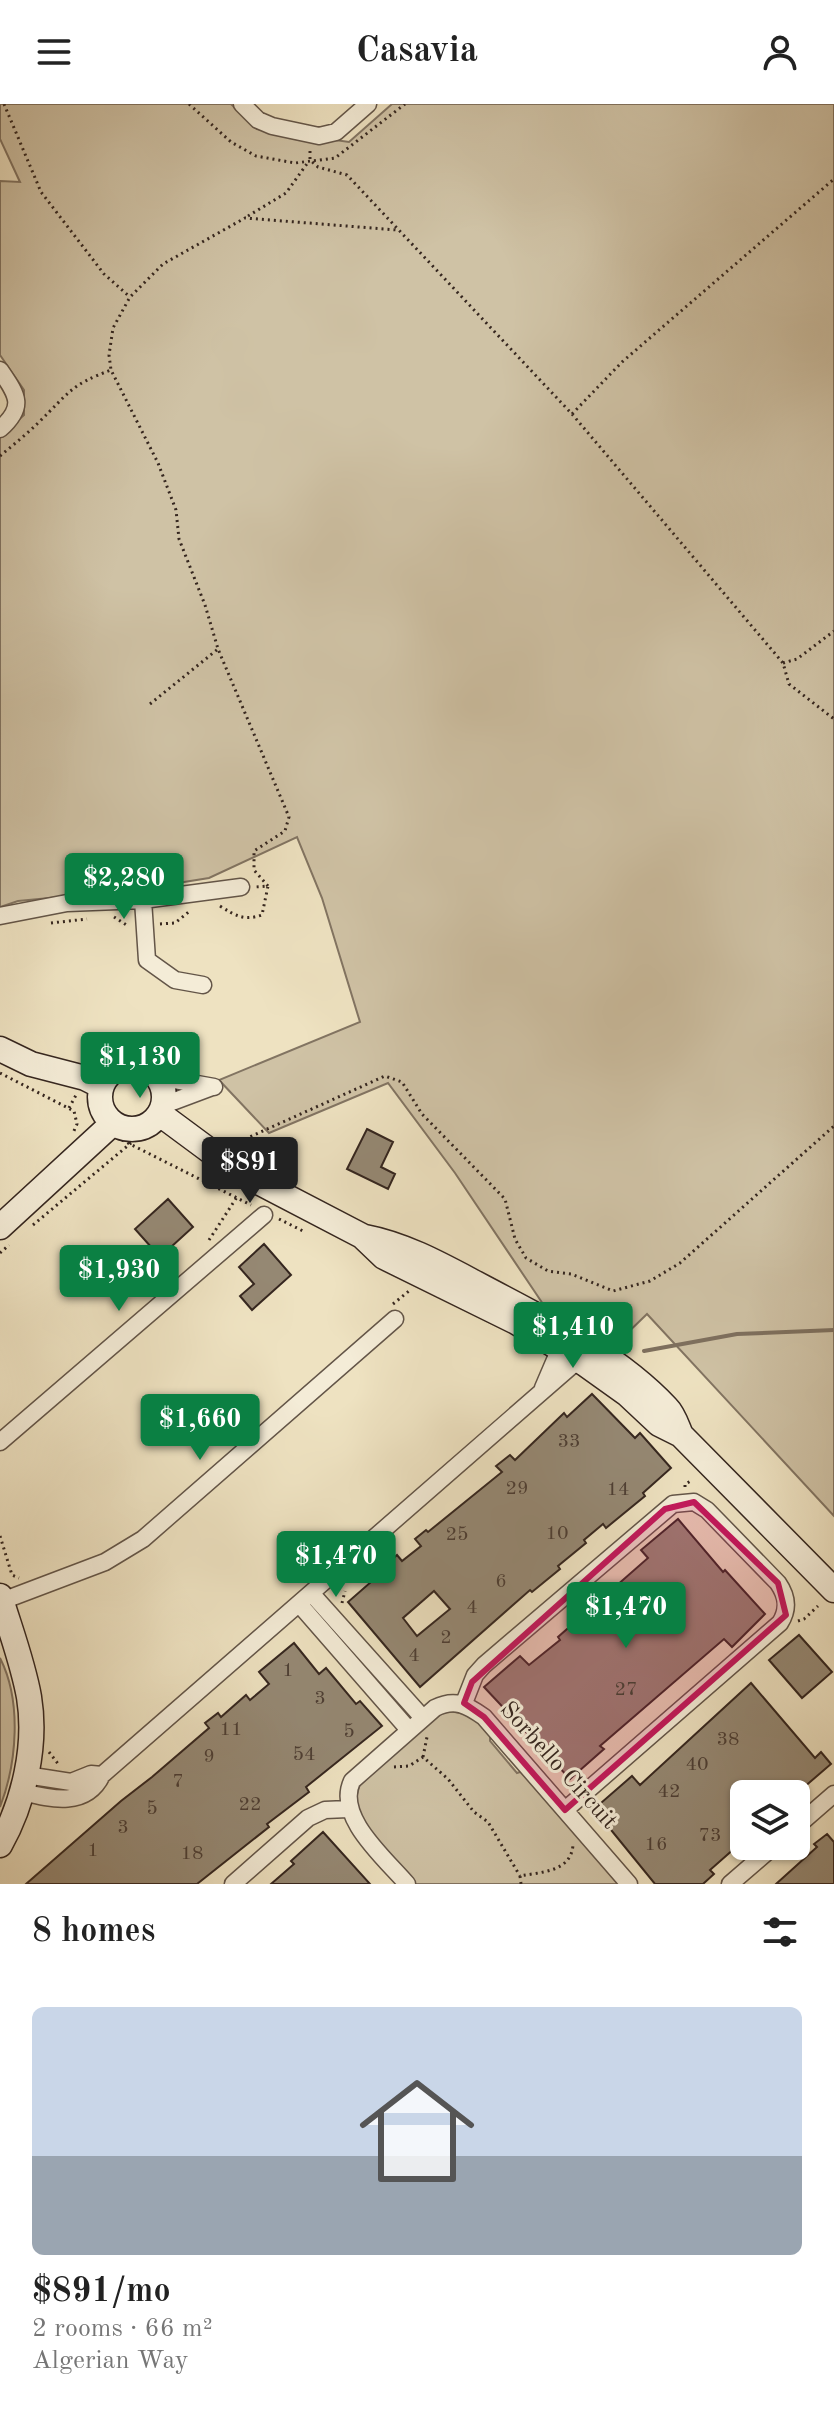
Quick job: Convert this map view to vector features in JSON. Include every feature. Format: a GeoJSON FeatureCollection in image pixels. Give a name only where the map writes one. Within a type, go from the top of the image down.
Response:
{"type":"FeatureCollection","features":[{"type":"Feature","properties":{"kind":"main road"},"geometry":{"type":"LineString","coordinates":[[0,1049],[31,1064],[85,1078],[101,1086]]}},
{"type":"Feature","properties":{"kind":"main road"},"geometry":{"type":"LineString","coordinates":[[132,1064],[142,1066],[158,1077],[163,1086],[162,1110],[154,1121],[136,1129],[127,1129],[113,1123],[104,1114],[100,1105],[101,1086],[113,1071],[132,1064]]}},
{"type":"Feature","properties":{"kind":"main road"},"geometry":{"type":"LineString","coordinates":[[162,1110],[237,1171],[362,1236],[384,1257],[574,1347],[659,1424],[681,1435],[826,1598]]}},
{"type":"Feature","properties":{"kind":"main road"},"geometry":{"type":"LineString","coordinates":[[12,1234],[113,1123]]}},
{"type":"Feature","properties":{"kind":"main road"},"geometry":{"type":"LineString","coordinates":[[0,1845],[17,1809],[24,1783],[31,1721],[29,1696],[1,1599]]}},
{"type":"Feature","properties":{"kind":"street"},"geometry":{"type":"LineString","coordinates":[[242,104],[265,123],[327,136],[368,104]]}},
{"type":"Feature","properties":{"kind":"street"},"geometry":{"type":"LineString","coordinates":[[0,370],[18,400],[16,411],[0,429]]}},
{"type":"Feature","properties":{"kind":"street"},"geometry":{"type":"LineString","coordinates":[[0,916],[58,904],[143,900],[241,887]]}},
{"type":"Feature","properties":{"kind":"street"},"geometry":{"type":"LineString","coordinates":[[143,900],[147,960],[175,980],[203,985]]}},
{"type":"Feature","properties":{"kind":"street"},"geometry":{"type":"LineString","coordinates":[[158,1077],[214,1087],[162,1110]]}},
{"type":"Feature","properties":{"kind":"street"},"geometry":{"type":"LineString","coordinates":[[0,1442],[264,1215]]}},
{"type":"Feature","properties":{"kind":"street"},"geometry":{"type":"LineString","coordinates":[[1,1599],[105,1562],[143,1539],[391,1314]]}},
{"type":"Feature","properties":{"kind":"street"},"geometry":{"type":"LineString","coordinates":[[24,1783],[52,1798],[77,1797],[96,1788],[102,1775],[543,1390],[574,1347]]}},
{"type":"Feature","properties":{"kind":"street"},"geometry":{"type":"LineString","coordinates":[[543,1390],[574,1347]]}},
{"type":"Feature","properties":{"kind":"street"},"geometry":{"type":"LineString","coordinates":[[464,1703],[475,1675],[484,1665],[673,1504],[694,1502],[707,1510],[778,1583],[786,1598],[786,1615],[780,1623],[565,1810]]}},
{"type":"Feature","properties":{"kind":"street"},"geometry":{"type":"LineString","coordinates":[[306,1599],[425,1724]]}},
{"type":"Feature","properties":{"kind":"street"},"geometry":{"type":"LineString","coordinates":[[306,1599],[409,1730]]}},
{"type":"Feature","properties":{"kind":"street","name":"Sorbello Circuit"},"geometry":{"type":"LineString","coordinates":[[348,1809],[347,1796],[352,1781],[409,1730],[425,1724],[444,1703],[464,1703],[484,1717],[629,1884]]}},
{"type":"Feature","properties":{"kind":"street"},"geometry":{"type":"LineString","coordinates":[[810,1815],[834,1794]]}},
{"type":"Feature","properties":{"kind":"street"},"geometry":{"type":"LineString","coordinates":[[233,1884],[308,1818],[325,1810],[348,1809],[355,1823],[407,1884]]}},
{"type":"Feature","properties":{"kind":"street"},"geometry":{"type":"LineString","coordinates":[[730,1884],[758,1860]]}},
{"type":"Feature","properties":{"kind":"path"},"geometry":{"type":"LineString","coordinates":[[4,104],[41,192],[104,274],[130,297]]}},
{"type":"Feature","properties":{"kind":"path"},"geometry":{"type":"LineString","coordinates":[[189,104],[231,142],[256,156],[295,163],[335,158],[405,104]]}},
{"type":"Feature","properties":{"kind":"path"},"geometry":{"type":"LineString","coordinates":[[268,886],[254,870],[254,851],[285,831],[289,817],[218,649],[205,605],[179,539],[176,510],[142,429],[111,370],[109,355],[113,328],[130,297],[163,264],[286,193],[310,160],[312,135]]}},
{"type":"Feature","properties":{"kind":"path"},"geometry":{"type":"LineString","coordinates":[[310,160],[318,167],[347,175],[572,414],[783,663],[789,684],[834,719]]}},
{"type":"Feature","properties":{"kind":"path"},"geometry":{"type":"LineString","coordinates":[[572,414],[622,362],[834,179]]}},
{"type":"Feature","properties":{"kind":"path"},"geometry":{"type":"LineString","coordinates":[[245,218],[397,230]]}},
{"type":"Feature","properties":{"kind":"path"},"geometry":{"type":"LineString","coordinates":[[0,456],[39,423],[67,392],[85,379],[111,370]]}},
{"type":"Feature","properties":{"kind":"path"},"geometry":{"type":"LineString","coordinates":[[783,663],[797,659],[834,631]]}},
{"type":"Feature","properties":{"kind":"path"},"geometry":{"type":"LineString","coordinates":[[150,704],[218,649]]}},
{"type":"Feature","properties":{"kind":"path"},"geometry":{"type":"LineString","coordinates":[[0,1073],[74,1111],[77,1124]]}},
{"type":"Feature","properties":{"kind":"path"},"geometry":{"type":"LineString","coordinates":[[229,1147],[385,1076],[402,1082],[422,1114],[505,1199],[515,1239],[526,1258],[548,1271],[571,1274],[613,1291],[650,1281],[680,1263],[834,1126]]}},
{"type":"Feature","properties":{"kind":"path"},"geometry":{"type":"LineString","coordinates":[[0,1253],[12,1234],[131,1143],[237,1197]]}},
{"type":"Feature","properties":{"kind":"path"},"geometry":{"type":"LineString","coordinates":[[391,1314],[411,1289]]}},
{"type":"Feature","properties":{"kind":"path"},"geometry":{"type":"LineString","coordinates":[[678,1490],[685,1489],[685,1484],[691,1481]]}},
{"type":"Feature","properties":{"kind":"path"},"geometry":{"type":"LineString","coordinates":[[0,1536],[12,1575],[24,1581],[32,1578],[34,1589]]}},
{"type":"Feature","properties":{"kind":"path"},"geometry":{"type":"LineString","coordinates":[[341,1611],[345,1591]]}},
{"type":"Feature","properties":{"kind":"path"},"geometry":{"type":"LineString","coordinates":[[794,1621],[804,1619],[826,1598]]}},
{"type":"Feature","properties":{"kind":"path"},"geometry":{"type":"LineString","coordinates":[[423,1757],[425,1724]]}},
{"type":"Feature","properties":{"kind":"path"},"geometry":{"type":"LineString","coordinates":[[45,1748],[61,1768]]}},
{"type":"Feature","properties":{"kind":"path"},"geometry":{"type":"LineString","coordinates":[[390,1766],[405,1767],[423,1757]]}},
{"type":"Feature","properties":{"kind":"path"},"geometry":{"type":"LineString","coordinates":[[423,1757],[448,1779],[474,1812],[488,1822],[520,1876],[521,1884]]}},
{"type":"Feature","properties":{"kind":"path"},"geometry":{"type":"LineString","coordinates":[[520,1876],[552,1870],[566,1862],[572,1854],[572,1835]]}},
{"type":"Feature","properties":{"kind":"highlighted area"},"geometry":{"type":"Polygon","coordinates":[[[694,1502],[778,1583],[786,1615],[565,1810],[484,1717],[464,1703],[472,1682],[665,1509],[694,1502]]]}},
{"type":"Feature","properties":{"kind":"shaded area"},"geometry":{"type":"Polygon","coordinates":[[[0,104],[231,104],[257,129],[349,142],[392,104],[834,104],[834,1516],[647,1314],[616,1344],[543,1304],[455,1173],[388,1083],[269,1133],[219,1080],[360,1022],[322,898],[297,837],[209,878],[134,890],[18,901],[0,907],[0,436],[24,415],[24,390],[0,355],[0,181],[20,182],[0,139],[0,104]]]}},
{"type":"Feature","properties":{"kind":"shaded area"},"geometry":{"type":"Polygon","coordinates":[[[0,1658],[12,1693],[15,1732],[10,1771],[0,1807],[0,1658]]]}},
{"type":"Feature","properties":{"kind":"shaded area"},"geometry":{"type":"Polygon","coordinates":[[[449,1711],[471,1715],[490,1735],[490,1741],[517,1773],[523,1771],[620,1884],[415,1884],[361,1820],[355,1801],[360,1784],[436,1716],[449,1711]]]}},
{"type":"Feature","properties":{"kind":"building"},"geometry":{"type":"Polygon","coordinates":[[[367,1129],[393,1142],[381,1167],[395,1174],[388,1189],[347,1169],[367,1129]]]}},
{"type":"Feature","properties":{"kind":"building"},"geometry":{"type":"Polygon","coordinates":[[[168,1199],[193,1227],[160,1257],[135,1229],[168,1199]]]}},
{"type":"Feature","properties":{"kind":"building"},"geometry":{"type":"Polygon","coordinates":[[[264,1244],[291,1275],[252,1310],[240,1296],[254,1284],[239,1267],[264,1244]]]}},
{"type":"Feature","properties":{"kind":"building"},"geometry":{"type":"Polygon","coordinates":[[[592,1394],[635,1438],[640,1433],[671,1468],[643,1493],[645,1496],[606,1528],[603,1524],[584,1540],[586,1543],[558,1566],[560,1569],[532,1592],[530,1590],[420,1687],[348,1602],[387,1568],[385,1566],[397,1555],[402,1561],[421,1546],[415,1539],[502,1472],[496,1466],[510,1455],[515,1460],[564,1413],[567,1417],[592,1394]],[[434,1591],[403,1618],[417,1636],[450,1609],[434,1591]]]}},
{"type":"Feature","properties":{"kind":"building"},"geometry":{"type":"Polygon","coordinates":[[[678,1519],[723,1572],[725,1570],[765,1614],[732,1647],[724,1639],[600,1746],[604,1749],[570,1779],[484,1687],[520,1656],[529,1665],[560,1640],[558,1637],[648,1558],[641,1550],[678,1519]]]}},
{"type":"Feature","properties":{"kind":"building"},"geometry":{"type":"Polygon","coordinates":[[[799,1635],[832,1672],[802,1698],[769,1660],[799,1635]]]}},
{"type":"Feature","properties":{"kind":"building"},"geometry":{"type":"Polygon","coordinates":[[[294,1643],[319,1674],[326,1668],[356,1704],[360,1701],[382,1726],[306,1787],[309,1792],[267,1824],[269,1827],[197,1884],[26,1884],[209,1728],[205,1723],[218,1713],[221,1717],[246,1695],[250,1700],[269,1684],[259,1672],[294,1643]]]}},
{"type":"Feature","properties":{"kind":"building"},"geometry":{"type":"Polygon","coordinates":[[[751,1683],[815,1758],[821,1752],[831,1764],[810,1782],[730,1780],[730,1852],[710,1870],[714,1874],[703,1884],[655,1884],[594,1809],[632,1776],[640,1785],[751,1683]]]}},
{"type":"Feature","properties":{"kind":"building"},"geometry":{"type":"Polygon","coordinates":[[[323,1832],[370,1884],[271,1884],[294,1864],[291,1861],[323,1832]]]}},
{"type":"Feature","properties":{"kind":"building"},"geometry":{"type":"Polygon","coordinates":[[[827,1834],[834,1842],[834,1884],[776,1884],[803,1860],[810,1860],[810,1853],[817,1847],[814,1844],[827,1834]]]}},
{"type":"Feature","properties":{"kind":"waterway"},"geometry":{"type":"LineString","coordinates":[[644,1351],[737,1334],[834,1330]]}}]}
